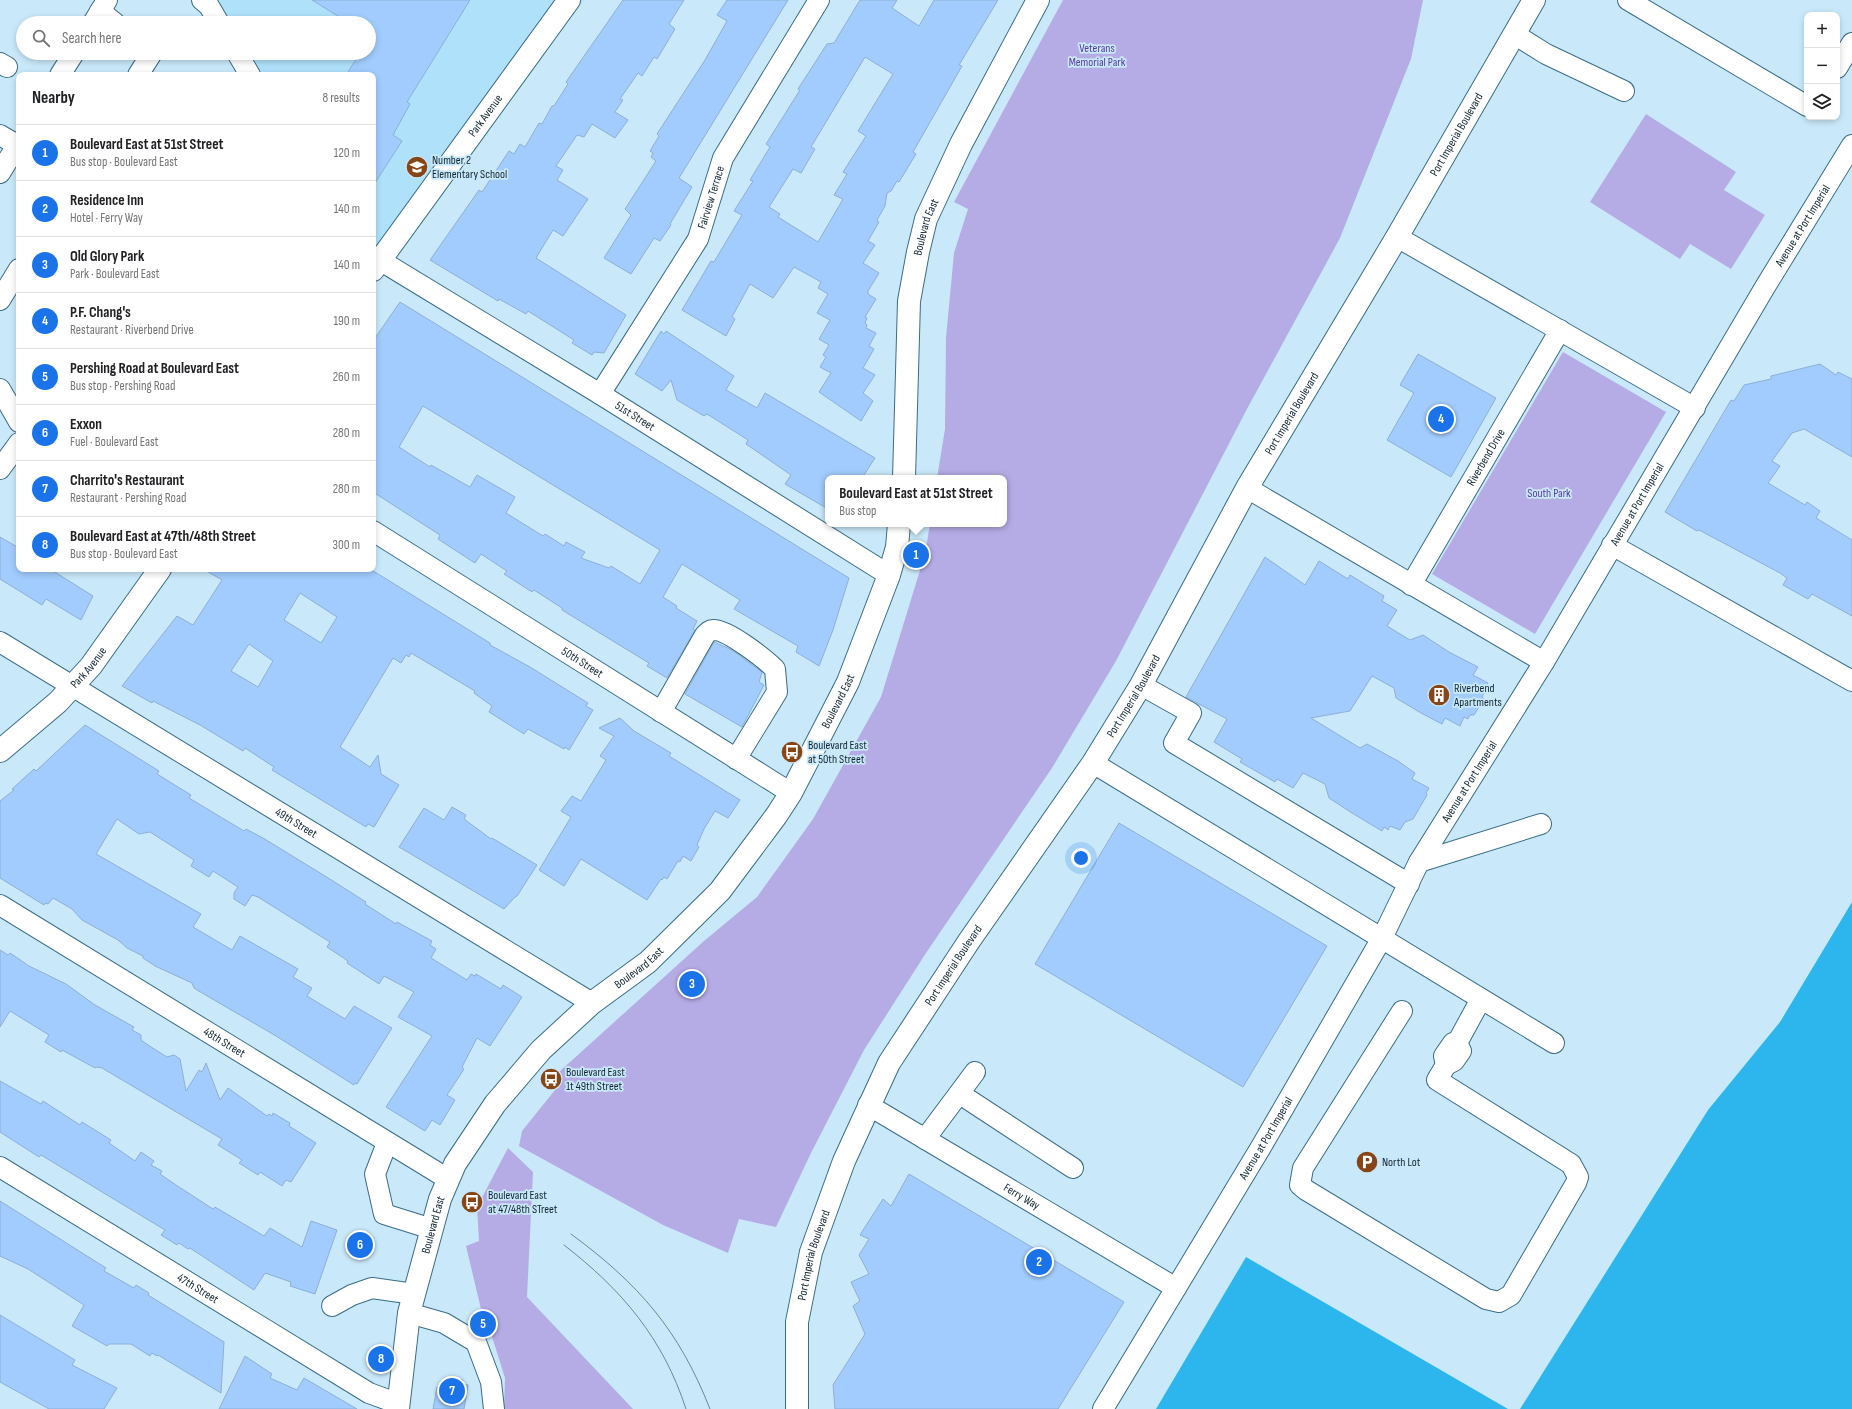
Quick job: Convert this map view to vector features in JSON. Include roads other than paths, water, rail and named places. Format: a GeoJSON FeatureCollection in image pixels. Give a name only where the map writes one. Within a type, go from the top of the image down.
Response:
{"type":"FeatureCollection","features":[{"type":"Feature","properties":{"kind":"main road","name":"Park Avenue"},"geometry":{"type":"LineString","coordinates":[[376,262],[569,0]]}},
{"type":"Feature","properties":{"kind":"main road","name":"Boulevard East"},"geometry":{"type":"LineString","coordinates":[[904,475],[909,301],[926,218],[961,144],[1038,0]]}},
{"type":"Feature","properties":{"kind":"main road","name":"Port Imperial Boulevard"},"geometry":{"type":"LineString","coordinates":[[797,1409],[797,1322],[811,1252],[868,1105],[889,1063],[969,941],[1093,763],[1141,685],[1247,488],[1397,237],[1534,0]]}},
{"type":"Feature","properties":{"kind":"main road","name":"Boulevard East"},"geometry":{"type":"LineString","coordinates":[[398,1407],[412,1304],[432,1230],[448,1179],[455,1164],[495,1104],[541,1050],[592,1003],[648,962],[720,890],[776,816],[791,793],[848,682],[889,575],[897,547],[900,527]]}},
{"type":"Feature","properties":{"kind":"main road","name":"Park Avenue"},"geometry":{"type":"LineString","coordinates":[[0,751],[58,702],[91,666],[153,572]]}},
{"type":"Feature","properties":{"kind":"street"},"geometry":{"type":"LineString","coordinates":[[202,0],[209,6],[215,16]]}},
{"type":"Feature","properties":{"kind":"street","name":"Fairview Terrace"},"geometry":{"type":"LineString","coordinates":[[600,394],[698,239],[723,158],[819,0]]}},
{"type":"Feature","properties":{"kind":"street"},"geometry":{"type":"LineString","coordinates":[[1628,0],[1804,104]]}},
{"type":"Feature","properties":{"kind":"street"},"geometry":{"type":"LineString","coordinates":[[1514,34],[1546,54],[1624,91]]}},
{"type":"Feature","properties":{"kind":"street"},"geometry":{"type":"LineString","coordinates":[[1840,63],[1852,42]]}},
{"type":"Feature","properties":{"kind":"street"},"geometry":{"type":"LineString","coordinates":[[62,72],[70,60]]}},
{"type":"Feature","properties":{"kind":"street"},"geometry":{"type":"LineString","coordinates":[[140,72],[148,60]]}},
{"type":"Feature","properties":{"kind":"street"},"geometry":{"type":"LineString","coordinates":[[241,60],[248,72]]}},
{"type":"Feature","properties":{"kind":"street"},"geometry":{"type":"LineString","coordinates":[[0,135],[16,143]]}},
{"type":"Feature","properties":{"kind":"street","name":"Avenue at Port Imperial"},"geometry":{"type":"LineString","coordinates":[[1103,1409],[1261,1147],[1382,938],[1419,862],[1544,662],[1769,280],[1852,145]]}},
{"type":"Feature","properties":{"kind":"street"},"geometry":{"type":"LineString","coordinates":[[0,173],[16,147]]}},
{"type":"Feature","properties":{"kind":"street"},"geometry":{"type":"LineString","coordinates":[[1397,237],[1695,408]]}},
{"type":"Feature","properties":{"kind":"street","name":"51st Street"},"geometry":{"type":"LineString","coordinates":[[376,262],[600,394],[889,575]]}},
{"type":"Feature","properties":{"kind":"street"},"geometry":{"type":"LineString","coordinates":[[0,300],[16,274]]}},
{"type":"Feature","properties":{"kind":"street","name":"Riverbend Drive"},"geometry":{"type":"LineString","coordinates":[[1412,585],[1560,330]]}},
{"type":"Feature","properties":{"kind":"street"},"geometry":{"type":"LineString","coordinates":[[0,389],[16,417]]}},
{"type":"Feature","properties":{"kind":"street"},"geometry":{"type":"LineString","coordinates":[[0,469],[16,447]]}},
{"type":"Feature","properties":{"kind":"street"},"geometry":{"type":"LineString","coordinates":[[1247,488],[1544,662]]}},
{"type":"Feature","properties":{"kind":"street","name":"50th Street"},"geometry":{"type":"LineString","coordinates":[[376,533],[791,793]]}},
{"type":"Feature","properties":{"kind":"street"},"geometry":{"type":"LineString","coordinates":[[1612,545],[1852,681]]}},
{"type":"Feature","properties":{"kind":"street"},"geometry":{"type":"LineString","coordinates":[[662,712],[706,635],[711,630],[715,630],[736,640],[765,660],[775,669],[778,680],[777,692],[736,759]]}},
{"type":"Feature","properties":{"kind":"street","name":"49th Street"},"geometry":{"type":"LineString","coordinates":[[0,642],[592,1003]]}},
{"type":"Feature","properties":{"kind":"street"},"geometry":{"type":"LineString","coordinates":[[1141,685],[1191,713],[1174,743],[1408,884]]}},
{"type":"Feature","properties":{"kind":"street"},"geometry":{"type":"LineString","coordinates":[[1093,763],[1554,1042]]}},
{"type":"Feature","properties":{"kind":"street"},"geometry":{"type":"LineString","coordinates":[[1419,862],[1541,824]]}},
{"type":"Feature","properties":{"kind":"street","name":"48th Street"},"geometry":{"type":"LineString","coordinates":[[2,912],[448,1179]]}},
{"type":"Feature","properties":{"kind":"street"},"geometry":{"type":"LineString","coordinates":[[1402,1010],[1303,1168],[1300,1185],[1486,1299],[1499,1302],[1511,1295],[1576,1183],[1578,1177],[1571,1164],[1437,1080],[1446,1064],[1444,1056],[1453,1043],[1457,1042],[1481,999]]}},
{"type":"Feature","properties":{"kind":"street"},"geometry":{"type":"LineString","coordinates":[[926,1139],[975,1072]]}},
{"type":"Feature","properties":{"kind":"street"},"geometry":{"type":"LineString","coordinates":[[960,1094],[1073,1168]]}},
{"type":"Feature","properties":{"kind":"street","name":"Ferry Way"},"geometry":{"type":"LineString","coordinates":[[868,1105],[1176,1288]]}},
{"type":"Feature","properties":{"kind":"street"},"geometry":{"type":"LineString","coordinates":[[387,1143],[375,1174],[384,1214],[432,1230]]}},
{"type":"Feature","properties":{"kind":"street","name":"47th Street"},"geometry":{"type":"LineString","coordinates":[[0,1167],[369,1393],[398,1407]]}},
{"type":"Feature","properties":{"kind":"street"},"geometry":{"type":"LineString","coordinates":[[332,1306],[352,1295],[372,1288],[412,1304],[476,1342],[491,1382],[494,1409]]}},
{"type":"Feature","properties":{"kind":"water"},"geometry":{"type":"Polygon","coordinates":[[[1852,902],[1852,1409],[1520,1409],[1708,1110],[1780,1022],[1852,902]]]}},
{"type":"Feature","properties":{"kind":"water"},"geometry":{"type":"Polygon","coordinates":[[[1246,1257],[1508,1409],[1156,1409],[1246,1257]]]}},
{"type":"Feature","properties":{"kind":"tram line"},"geometry":{"type":"LineString","coordinates":[[571,1234],[617,1271],[654,1311],[685,1355],[710,1409]]}},
{"type":"Feature","properties":{"kind":"tram line"},"geometry":{"type":"LineString","coordinates":[[564,1245],[604,1280],[638,1317],[653,1338],[665,1360],[677,1383],[686,1409]]}},
{"type":"Feature","properties":{"kind":"place","name":"Number 2 Elementary School"},"geometry":{"type":"Point","coordinates":[417,167]}},
{"type":"Feature","properties":{"kind":"place","name":"P.F. Chang's"},"geometry":{"type":"Point","coordinates":[1441,419]}},
{"type":"Feature","properties":{"kind":"place","name":"Boulevard East at 51st Street"},"geometry":{"type":"Point","coordinates":[916,555]}},
{"type":"Feature","properties":{"kind":"place","name":"Riverbend Apartments"},"geometry":{"type":"Point","coordinates":[1439,695]}},
{"type":"Feature","properties":{"kind":"place","name":"Boulevard East at 50th Street"},"geometry":{"type":"Point","coordinates":[792,752]}},
{"type":"Feature","properties":{"kind":"place","name":"Old Glory Park"},"geometry":{"type":"Point","coordinates":[692,984]}},
{"type":"Feature","properties":{"kind":"place","name":"Boulevard East 1t 49th Street"},"geometry":{"type":"Point","coordinates":[551,1079]}},
{"type":"Feature","properties":{"kind":"place","name":"North Lot"},"geometry":{"type":"Point","coordinates":[1367,1162]}},
{"type":"Feature","properties":{"kind":"place","name":"Boulevard East at 47/48th STreet"},"geometry":{"type":"Point","coordinates":[472,1202]}},
{"type":"Feature","properties":{"kind":"place","name":"Exxon"},"geometry":{"type":"Point","coordinates":[360,1245]}},
{"type":"Feature","properties":{"kind":"place","name":"Residence Inn"},"geometry":{"type":"Point","coordinates":[1039,1262]}},
{"type":"Feature","properties":{"kind":"place","name":"Pershing Road at Boulevard East"},"geometry":{"type":"Point","coordinates":[483,1324]}},
{"type":"Feature","properties":{"kind":"place","name":"Boulevard East at 47th/48th Street"},"geometry":{"type":"Point","coordinates":[381,1359]}},
{"type":"Feature","properties":{"kind":"place","name":"Charrito's Restaurant"},"geometry":{"type":"Point","coordinates":[452,1391]}},
{"type":"Feature","properties":{"kind":"park label","name":"Veterans Memorial Park"},"geometry":{"type":"Point","coordinates":[1097,55]}},
{"type":"Feature","properties":{"kind":"park label","name":"South Park"},"geometry":{"type":"Point","coordinates":[1549,493]}}]}
